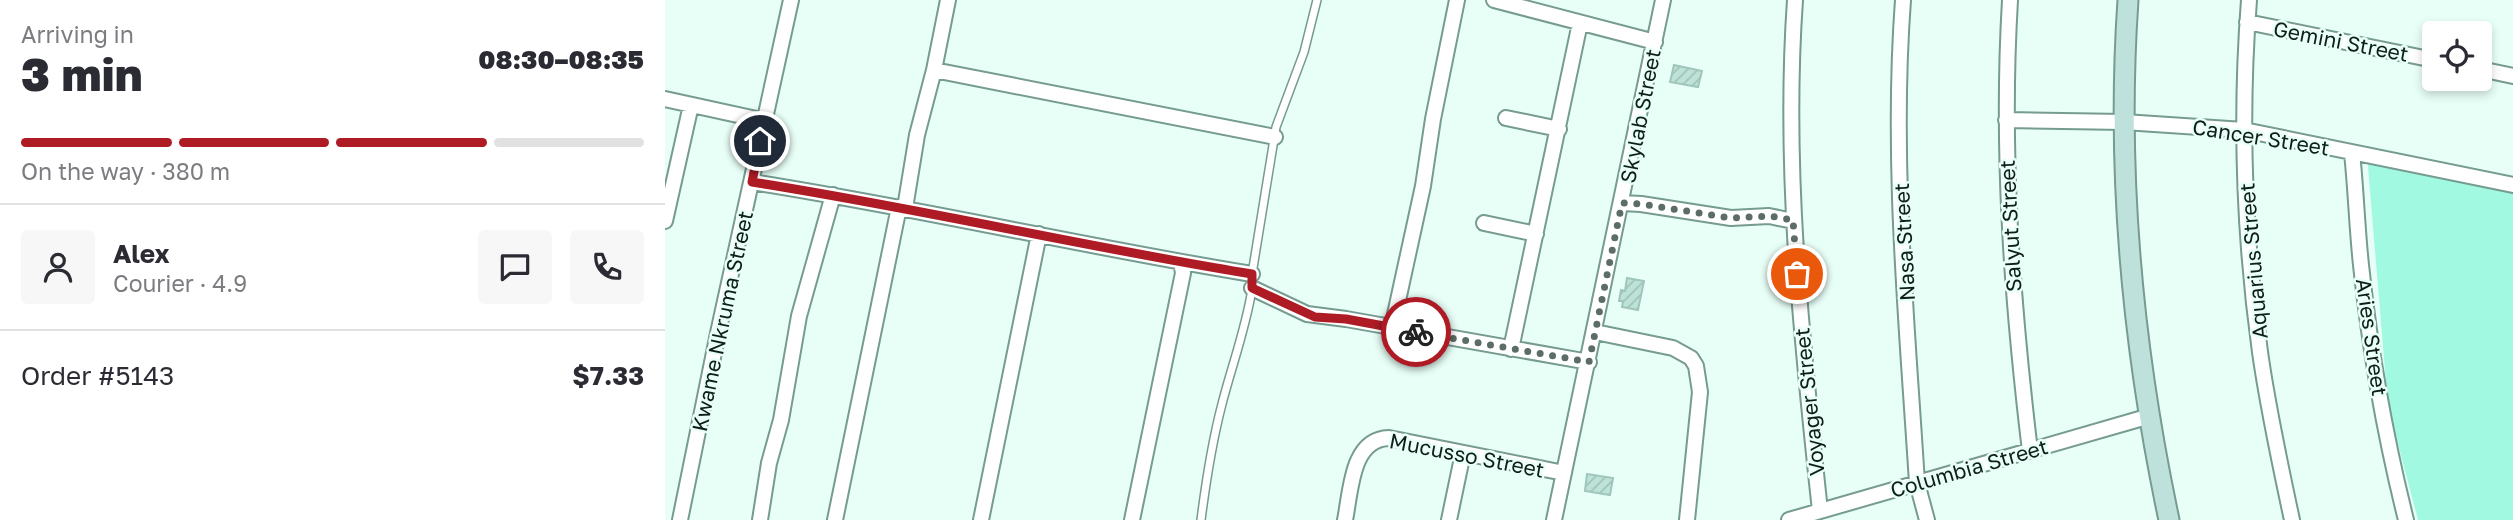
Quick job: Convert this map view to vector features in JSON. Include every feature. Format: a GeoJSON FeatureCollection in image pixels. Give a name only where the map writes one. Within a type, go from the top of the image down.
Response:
{"type":"FeatureCollection","features":[{"type":"Feature","properties":{"kind":"street","name":"Kwame Nkruma Street"},"geometry":{"type":"LineString","coordinates":[[680,520],[791,0]]}},
{"type":"Feature","properties":{"kind":"street"},"geometry":{"type":"LineString","coordinates":[[835,520],[948,0]]}},
{"type":"Feature","properties":{"kind":"street"},"geometry":{"type":"LineString","coordinates":[[1392,328],[1423,186],[1434,110],[1457,0]]}},
{"type":"Feature","properties":{"kind":"street"},"geometry":{"type":"LineString","coordinates":[[1495,0],[1655,42]]}},
{"type":"Feature","properties":{"kind":"street","name":"Skylab Street"},"geometry":{"type":"LineString","coordinates":[[1554,520],[1664,0]]}},
{"type":"Feature","properties":{"kind":"street","name":"Voyager Street"},"geometry":{"type":"LineString","coordinates":[[1795,0],[1791,111],[1793,220],[1820,511]]}},
{"type":"Feature","properties":{"kind":"street","name":"Nasa Street"},"geometry":{"type":"LineString","coordinates":[[1903,0],[1899,102],[1900,179],[1917,483],[1927,520]]}},
{"type":"Feature","properties":{"kind":"street","name":"Salyut Street"},"geometry":{"type":"LineString","coordinates":[[2010,0],[2006,166],[2013,288],[2030,451]]}},
{"type":"Feature","properties":{"kind":"street"},"geometry":{"type":"LineString","coordinates":[[2128,0],[2124,122],[2128,234],[2150,416],[2169,520]]}},
{"type":"Feature","properties":{"kind":"street","name":"Aquarius Street"},"geometry":{"type":"LineString","coordinates":[[2249,0],[2243,130],[2250,252],[2260,353],[2293,520]]}},
{"type":"Feature","properties":{"kind":"street","name":"Gemini Street"},"geometry":{"type":"LineString","coordinates":[[2247,22],[2422,58]]}},
{"type":"Feature","properties":{"kind":"street"},"geometry":{"type":"LineString","coordinates":[[1511,349],[1580,23]]}},
{"type":"Feature","properties":{"kind":"street"},"geometry":{"type":"LineString","coordinates":[[934,70],[1275,137]]}},
{"type":"Feature","properties":{"kind":"street"},"geometry":{"type":"LineString","coordinates":[[2492,72],[2513,76]]}},
{"type":"Feature","properties":{"kind":"street"},"geometry":{"type":"LineString","coordinates":[[665,99],[765,121]]}},
{"type":"Feature","properties":{"kind":"street"},"geometry":{"type":"LineString","coordinates":[[665,221],[668,195],[691,105]]}},
{"type":"Feature","properties":{"kind":"street"},"geometry":{"type":"LineString","coordinates":[[1506,118],[1559,129]]}},
{"type":"Feature","properties":{"kind":"street","name":"Cancer Street"},"geometry":{"type":"LineString","coordinates":[[2006,120],[2124,122],[2243,130],[2513,185]]}},
{"type":"Feature","properties":{"kind":"street","name":"Aries Street"},"geometry":{"type":"LineString","coordinates":[[2352,153],[2361,264],[2376,373],[2387,438],[2406,520]]}},
{"type":"Feature","properties":{"kind":"street"},"geometry":{"type":"LineString","coordinates":[[752,182],[1181,262],[1252,281],[1315,317],[1346,319],[1589,362]]}},
{"type":"Feature","properties":{"kind":"street"},"geometry":{"type":"LineString","coordinates":[[760,520],[799,316],[833,195]]}},
{"type":"Feature","properties":{"kind":"street"},"geometry":{"type":"LineString","coordinates":[[1622,203],[1731,218],[1769,216],[1793,220]]}},
{"type":"Feature","properties":{"kind":"street"},"geometry":{"type":"LineString","coordinates":[[1483,223],[1537,234]]}},
{"type":"Feature","properties":{"kind":"street"},"geometry":{"type":"LineString","coordinates":[[981,520],[1039,234]]}},
{"type":"Feature","properties":{"kind":"street"},"geometry":{"type":"LineString","coordinates":[[1132,520],[1183,273],[1181,262]]}},
{"type":"Feature","properties":{"kind":"street"},"geometry":{"type":"LineString","coordinates":[[1595,332],[1673,348],[1691,358],[1696,366],[1700,393],[1687,520]]}},
{"type":"Feature","properties":{"kind":"street","name":"Columbia Street"},"geometry":{"type":"LineString","coordinates":[[1789,520],[2150,416]]}},
{"type":"Feature","properties":{"kind":"street","name":"Mucusso Street"},"geometry":{"type":"LineString","coordinates":[[1345,520],[1357,461],[1361,452],[1374,441],[1389,438],[1564,474]]}},
{"type":"Feature","properties":{"kind":"street"},"geometry":{"type":"LineString","coordinates":[[1449,520],[1463,453]]}},
{"type":"Feature","properties":{"kind":"lane"},"geometry":{"type":"LineString","coordinates":[[1201,520],[1212,449],[1225,394],[1239,352],[1280,113],[1304,52],[1317,0]]}},
{"type":"Feature","properties":{"kind":"green space"},"geometry":{"type":"Polygon","coordinates":[[[2367,155],[2513,184],[2513,520],[2418,520],[2388,406],[2367,155]]]}},
{"type":"Feature","properties":{"kind":"building"},"geometry":{"type":"Polygon","coordinates":[[[1674,65],[1702,71],[1698,87],[1670,82],[1674,65]]]}},
{"type":"Feature","properties":{"kind":"building"},"geometry":{"type":"Polygon","coordinates":[[[1627,278],[1644,281],[1638,310],[1622,307],[1623,301],[1619,301],[1621,290],[1625,291],[1627,278]]]}},
{"type":"Feature","properties":{"kind":"building"},"geometry":{"type":"Polygon","coordinates":[[[1587,474],[1613,478],[1610,495],[1585,491],[1587,474]]]}},
{"type":"Feature","properties":{"kind":"way so far"},"geometry":{"type":"LineString","coordinates":[[1416,332],[1589,362],[1622,203],[1731,218],[1769,216],[1793,220],[1797,274]]}},
{"type":"Feature","properties":{"kind":"route"},"geometry":{"type":"LineString","coordinates":[[760,141],[752,182],[1252,274],[1252,288],[1307,314],[1416,332]]}}]}
